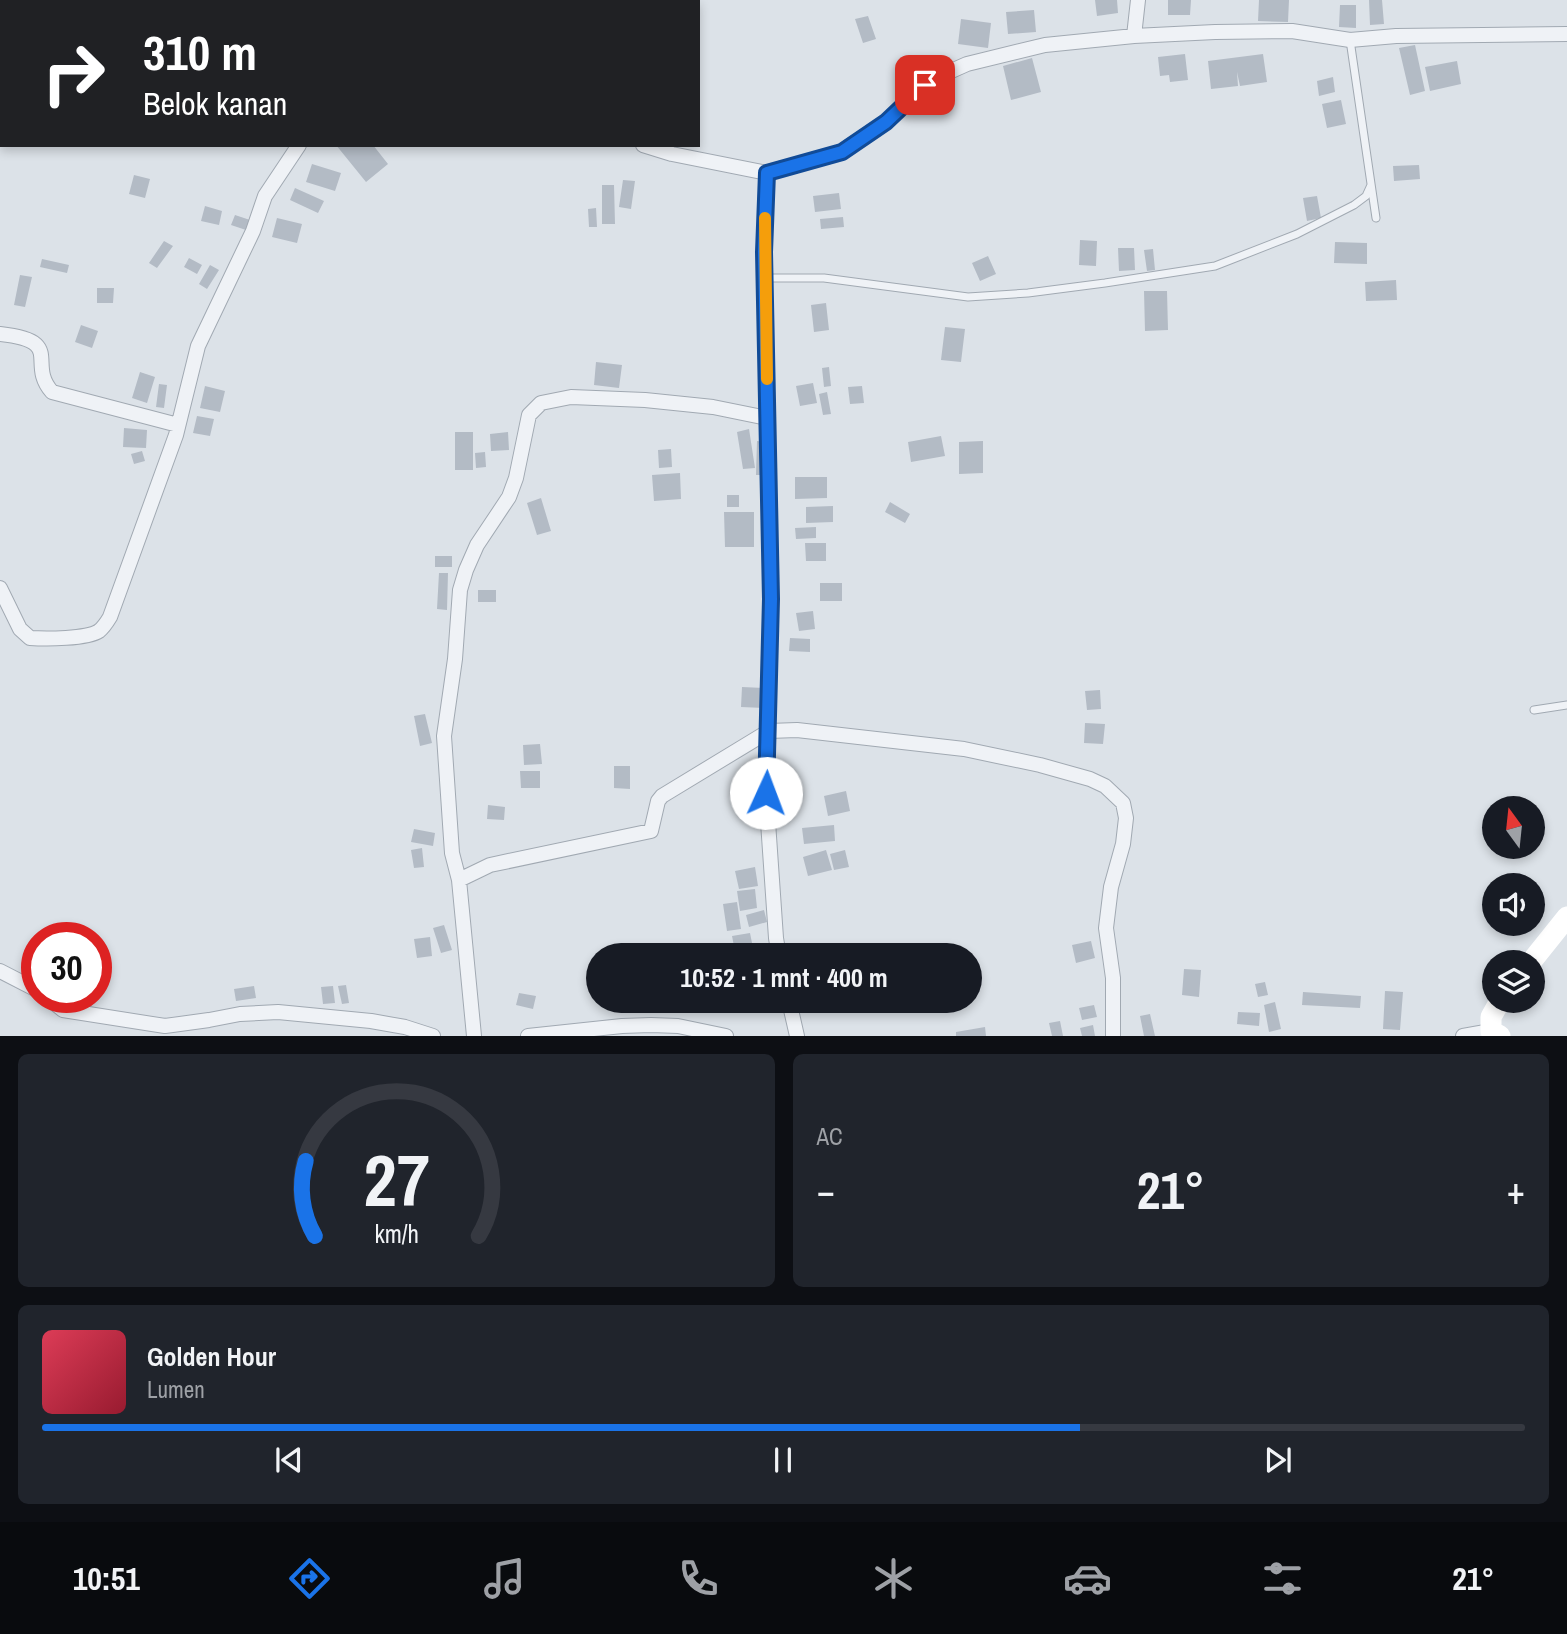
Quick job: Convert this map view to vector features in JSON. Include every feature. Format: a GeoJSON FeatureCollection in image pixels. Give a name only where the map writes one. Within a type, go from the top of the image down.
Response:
{"type":"FeatureCollection","features":[{"type":"Feature","properties":{"kind":"street"},"geometry":{"type":"LineString","coordinates":[[1134,36],[1138,0]]}},
{"type":"Feature","properties":{"kind":"street"},"geometry":{"type":"LineString","coordinates":[[649,147],[767,173],[842,152],[886,122],[925,85],[967,64],[1045,45],[1134,36],[1292,31],[1350,40],[1396,36],[1567,34]]}},
{"type":"Feature","properties":{"kind":"street"},"geometry":{"type":"LineString","coordinates":[[0,588],[20,629],[30,638],[85,635],[102,629],[110,617],[178,425],[198,346],[253,231],[265,196],[298,147]]}},
{"type":"Feature","properties":{"kind":"street"},"geometry":{"type":"LineString","coordinates":[[767,173],[764,278],[771,599],[767,824],[777,943]]}},
{"type":"Feature","properties":{"kind":"street"},"geometry":{"type":"LineString","coordinates":[[0,334],[31,340],[39,346],[44,378],[52,392],[178,425]]}},
{"type":"Feature","properties":{"kind":"street"},"geometry":{"type":"LineString","coordinates":[[474,1035],[459,880],[452,853],[444,736],[455,659],[460,590],[477,545],[509,497],[516,478],[529,415],[541,403],[571,397],[645,400],[713,407],[768,418]]}},
{"type":"Feature","properties":{"kind":"street"},"geometry":{"type":"LineString","coordinates":[[459,880],[490,865],[651,831],[658,801],[662,796],[769,731],[797,730],[964,749],[1074,774],[1105,786],[1123,803],[1126,831],[1111,887],[1107,917],[1113,978],[1113,1035]]}},
{"type":"Feature","properties":{"kind":"street"},"geometry":{"type":"LineString","coordinates":[[1540,950],[1567,916]]}},
{"type":"Feature","properties":{"kind":"street"},"geometry":{"type":"LineString","coordinates":[[0,971],[21,982]]}},
{"type":"Feature","properties":{"kind":"street"},"geometry":{"type":"LineString","coordinates":[[82,1013],[165,1026],[240,1014],[278,1012],[380,1023],[433,1035]]}},
{"type":"Feature","properties":{"kind":"street"},"geometry":{"type":"LineString","coordinates":[[792,1013],[797,1035]]}},
{"type":"Feature","properties":{"kind":"street"},"geometry":{"type":"LineString","coordinates":[[1463,1035],[1494,1034],[1491,1017],[1493,1013]]}},
{"type":"Feature","properties":{"kind":"street"},"geometry":{"type":"LineString","coordinates":[[528,1035],[651,1025],[678,1026],[726,1035]]}},
{"type":"Feature","properties":{"kind":"lane"},"geometry":{"type":"LineString","coordinates":[[1350,40],[1376,218]]}},
{"type":"Feature","properties":{"kind":"lane"},"geometry":{"type":"LineString","coordinates":[[764,278],[824,278],[968,297],[1028,293],[1215,266],[1297,234],[1354,205],[1366,196],[1371,185]]}},
{"type":"Feature","properties":{"kind":"lane"},"geometry":{"type":"LineString","coordinates":[[1534,710],[1567,705]]}},
{"type":"Feature","properties":{"kind":"building"},"geometry":{"type":"Polygon","coordinates":[[[1095,0],[1117,0],[1118,13],[1097,16],[1095,0]]]}},
{"type":"Feature","properties":{"kind":"building"},"geometry":{"type":"Polygon","coordinates":[[[1168,0],[1191,0],[1190,15],[1168,15],[1168,0]]]}},
{"type":"Feature","properties":{"kind":"building"},"geometry":{"type":"Polygon","coordinates":[[[1259,0],[1289,0],[1288,22],[1258,21],[1259,0]]]}},
{"type":"Feature","properties":{"kind":"building"},"geometry":{"type":"Polygon","coordinates":[[[1369,0],[1382,0],[1384,24],[1370,25],[1369,0]]]}},
{"type":"Feature","properties":{"kind":"building"},"geometry":{"type":"Polygon","coordinates":[[[1340,5],[1356,5],[1356,28],[1339,27],[1340,5]]]}},
{"type":"Feature","properties":{"kind":"building"},"geometry":{"type":"Polygon","coordinates":[[[1034,10],[1036,32],[1008,34],[1006,12],[1034,10]]]}},
{"type":"Feature","properties":{"kind":"building"},"geometry":{"type":"Polygon","coordinates":[[[868,16],[876,39],[863,43],[855,19],[868,16]]]}},
{"type":"Feature","properties":{"kind":"building"},"geometry":{"type":"Polygon","coordinates":[[[961,19],[991,23],[988,48],[958,44],[961,19]]]}},
{"type":"Feature","properties":{"kind":"building"},"geometry":{"type":"Polygon","coordinates":[[[1415,45],[1425,91],[1410,95],[1399,48],[1415,45]]]}},
{"type":"Feature","properties":{"kind":"building"},"geometry":{"type":"Polygon","coordinates":[[[1185,54],[1188,80],[1170,82],[1169,75],[1160,76],[1158,57],[1185,54]]]}},
{"type":"Feature","properties":{"kind":"building"},"geometry":{"type":"Polygon","coordinates":[[[1263,54],[1267,82],[1240,86],[1237,72],[1238,86],[1211,89],[1208,61],[1263,54]]]}},
{"type":"Feature","properties":{"kind":"building"},"geometry":{"type":"Polygon","coordinates":[[[1032,58],[1041,92],[1011,100],[1003,66],[1032,58]]]}},
{"type":"Feature","properties":{"kind":"building"},"geometry":{"type":"Polygon","coordinates":[[[1457,61],[1461,84],[1430,91],[1425,67],[1457,61]]]}},
{"type":"Feature","properties":{"kind":"building"},"geometry":{"type":"Polygon","coordinates":[[[1333,77],[1335,92],[1319,96],[1317,81],[1333,77]]]}},
{"type":"Feature","properties":{"kind":"building"},"geometry":{"type":"Polygon","coordinates":[[[1341,100],[1346,124],[1327,128],[1322,104],[1341,100]]]}},
{"type":"Feature","properties":{"kind":"building"},"geometry":{"type":"Polygon","coordinates":[[[338,147],[375,147],[388,164],[366,182],[338,147]]]}},
{"type":"Feature","properties":{"kind":"building"},"geometry":{"type":"Polygon","coordinates":[[[312,164],[341,173],[335,191],[306,182],[312,164]]]}},
{"type":"Feature","properties":{"kind":"building"},"geometry":{"type":"Polygon","coordinates":[[[1419,165],[1420,179],[1394,181],[1393,166],[1419,165]]]}},
{"type":"Feature","properties":{"kind":"building"},"geometry":{"type":"Polygon","coordinates":[[[134,175],[150,179],[145,198],[129,194],[134,175]]]}},
{"type":"Feature","properties":{"kind":"building"},"geometry":{"type":"Polygon","coordinates":[[[623,180],[635,181],[631,209],[619,207],[623,180]]]}},
{"type":"Feature","properties":{"kind":"building"},"geometry":{"type":"Polygon","coordinates":[[[602,185],[614,185],[615,224],[602,224],[602,185]]]}},
{"type":"Feature","properties":{"kind":"building"},"geometry":{"type":"Polygon","coordinates":[[[295,188],[324,201],[318,213],[290,200],[295,188]]]}},
{"type":"Feature","properties":{"kind":"building"},"geometry":{"type":"Polygon","coordinates":[[[839,193],[841,209],[815,212],[813,196],[839,193]]]}},
{"type":"Feature","properties":{"kind":"building"},"geometry":{"type":"Polygon","coordinates":[[[1317,196],[1321,218],[1307,221],[1303,198],[1317,196]]]}},
{"type":"Feature","properties":{"kind":"building"},"geometry":{"type":"Polygon","coordinates":[[[205,206],[222,211],[219,225],[201,221],[205,206]]]}},
{"type":"Feature","properties":{"kind":"building"},"geometry":{"type":"Polygon","coordinates":[[[596,208],[597,227],[589,227],[588,209],[596,208]]]}},
{"type":"Feature","properties":{"kind":"building"},"geometry":{"type":"Polygon","coordinates":[[[235,215],[250,220],[246,230],[231,225],[235,215]]]}},
{"type":"Feature","properties":{"kind":"building"},"geometry":{"type":"Polygon","coordinates":[[[843,217],[844,227],[821,229],[820,219],[843,217]]]}},
{"type":"Feature","properties":{"kind":"building"},"geometry":{"type":"Polygon","coordinates":[[[277,218],[302,224],[297,243],[272,237],[277,218]]]}},
{"type":"Feature","properties":{"kind":"building"},"geometry":{"type":"Polygon","coordinates":[[[1080,240],[1097,241],[1096,266],[1079,265],[1080,240]]]}},
{"type":"Feature","properties":{"kind":"building"},"geometry":{"type":"Polygon","coordinates":[[[164,241],[173,246],[157,268],[149,263],[164,241]]]}},
{"type":"Feature","properties":{"kind":"building"},"geometry":{"type":"Polygon","coordinates":[[[1335,242],[1367,243],[1367,264],[1334,263],[1335,242]]]}},
{"type":"Feature","properties":{"kind":"building"},"geometry":{"type":"Polygon","coordinates":[[[1118,248],[1134,248],[1135,270],[1119,271],[1118,248]]]}},
{"type":"Feature","properties":{"kind":"building"},"geometry":{"type":"Polygon","coordinates":[[[1153,249],[1155,270],[1147,271],[1144,250],[1153,249]]]}},
{"type":"Feature","properties":{"kind":"building"},"geometry":{"type":"Polygon","coordinates":[[[988,256],[996,274],[980,281],[972,263],[988,256]]]}},
{"type":"Feature","properties":{"kind":"building"},"geometry":{"type":"Polygon","coordinates":[[[189,258],[202,265],[197,274],[184,267],[189,258]]]}},
{"type":"Feature","properties":{"kind":"building"},"geometry":{"type":"Polygon","coordinates":[[[42,259],[69,265],[67,273],[40,267],[42,259]]]}},
{"type":"Feature","properties":{"kind":"building"},"geometry":{"type":"Polygon","coordinates":[[[210,265],[219,270],[207,289],[199,284],[210,265]]]}},
{"type":"Feature","properties":{"kind":"building"},"geometry":{"type":"Polygon","coordinates":[[[20,275],[32,277],[25,307],[14,305],[20,275]]]}},
{"type":"Feature","properties":{"kind":"building"},"geometry":{"type":"Polygon","coordinates":[[[1396,280],[1397,300],[1366,301],[1365,282],[1396,280]]]}},
{"type":"Feature","properties":{"kind":"building"},"geometry":{"type":"Polygon","coordinates":[[[97,288],[114,288],[113,303],[97,303],[97,288]]]}},
{"type":"Feature","properties":{"kind":"building"},"geometry":{"type":"Polygon","coordinates":[[[1144,291],[1167,291],[1168,330],[1145,331],[1144,291]]]}},
{"type":"Feature","properties":{"kind":"building"},"geometry":{"type":"Polygon","coordinates":[[[826,303],[829,330],[814,332],[811,305],[826,303]]]}},
{"type":"Feature","properties":{"kind":"building"},"geometry":{"type":"Polygon","coordinates":[[[81,325],[98,331],[92,348],[75,342],[81,325]]]}},
{"type":"Feature","properties":{"kind":"building"},"geometry":{"type":"Polygon","coordinates":[[[945,327],[965,329],[961,362],[941,360],[945,327]]]}},
{"type":"Feature","properties":{"kind":"building"},"geometry":{"type":"Polygon","coordinates":[[[596,362],[622,365],[619,388],[594,385],[596,362]]]}},
{"type":"Feature","properties":{"kind":"building"},"geometry":{"type":"Polygon","coordinates":[[[829,367],[831,386],[824,387],[822,368],[829,367]]]}},
{"type":"Feature","properties":{"kind":"building"},"geometry":{"type":"Polygon","coordinates":[[[140,372],[155,377],[147,403],[132,398],[140,372]]]}},
{"type":"Feature","properties":{"kind":"building"},"geometry":{"type":"Polygon","coordinates":[[[813,383],[817,403],[800,406],[796,386],[813,383]]]}},
{"type":"Feature","properties":{"kind":"building"},"geometry":{"type":"Polygon","coordinates":[[[159,384],[167,385],[164,408],[156,407],[159,384]]]}},
{"type":"Feature","properties":{"kind":"building"},"geometry":{"type":"Polygon","coordinates":[[[205,386],[225,391],[220,412],[200,408],[205,386]]]}},
{"type":"Feature","properties":{"kind":"building"},"geometry":{"type":"Polygon","coordinates":[[[862,386],[864,403],[850,404],[848,387],[862,386]]]}},
{"type":"Feature","properties":{"kind":"building"},"geometry":{"type":"Polygon","coordinates":[[[827,392],[831,414],[823,415],[819,394],[827,392]]]}},
{"type":"Feature","properties":{"kind":"building"},"geometry":{"type":"Polygon","coordinates":[[[197,416],[214,419],[210,436],[193,433],[197,416]]]}},
{"type":"Feature","properties":{"kind":"building"},"geometry":{"type":"Polygon","coordinates":[[[124,428],[147,430],[146,448],[123,447],[124,428]]]}},
{"type":"Feature","properties":{"kind":"building"},"geometry":{"type":"Polygon","coordinates":[[[749,429],[755,468],[743,469],[737,432],[749,429]]]}},
{"type":"Feature","properties":{"kind":"building"},"geometry":{"type":"Polygon","coordinates":[[[455,432],[473,432],[473,470],[455,470],[455,432]]]}},
{"type":"Feature","properties":{"kind":"building"},"geometry":{"type":"Polygon","coordinates":[[[508,432],[509,450],[491,451],[490,434],[508,432]]]}},
{"type":"Feature","properties":{"kind":"building"},"geometry":{"type":"Polygon","coordinates":[[[941,436],[945,456],[911,462],[908,442],[941,436]]]}},
{"type":"Feature","properties":{"kind":"building"},"geometry":{"type":"Polygon","coordinates":[[[757,441],[767,442],[766,475],[756,475],[757,441]]]}},
{"type":"Feature","properties":{"kind":"building"},"geometry":{"type":"Polygon","coordinates":[[[983,441],[983,473],[959,474],[959,442],[983,441]]]}},
{"type":"Feature","properties":{"kind":"building"},"geometry":{"type":"Polygon","coordinates":[[[671,449],[672,467],[659,468],[658,450],[671,449]]]}},
{"type":"Feature","properties":{"kind":"building"},"geometry":{"type":"Polygon","coordinates":[[[142,451],[145,461],[134,464],[131,454],[142,451]]]}},
{"type":"Feature","properties":{"kind":"building"},"geometry":{"type":"Polygon","coordinates":[[[485,452],[486,467],[476,468],[475,453],[485,452]]]}},
{"type":"Feature","properties":{"kind":"building"},"geometry":{"type":"Polygon","coordinates":[[[680,473],[681,499],[654,501],[652,475],[680,473]]]}},
{"type":"Feature","properties":{"kind":"building"},"geometry":{"type":"Polygon","coordinates":[[[795,477],[827,477],[827,498],[795,499],[795,477]]]}},
{"type":"Feature","properties":{"kind":"building"},"geometry":{"type":"Polygon","coordinates":[[[727,495],[739,495],[739,507],[727,507],[727,495]]]}},
{"type":"Feature","properties":{"kind":"building"},"geometry":{"type":"Polygon","coordinates":[[[541,498],[551,531],[537,535],[527,503],[541,498]]]}},
{"type":"Feature","properties":{"kind":"building"},"geometry":{"type":"Polygon","coordinates":[[[890,502],[910,514],[905,523],[885,512],[890,502]]]}},
{"type":"Feature","properties":{"kind":"building"},"geometry":{"type":"Polygon","coordinates":[[[833,506],[833,522],[806,523],[806,507],[833,506]]]}},
{"type":"Feature","properties":{"kind":"building"},"geometry":{"type":"Polygon","coordinates":[[[724,512],[754,512],[754,547],[725,547],[724,512]]]}},
{"type":"Feature","properties":{"kind":"building"},"geometry":{"type":"Polygon","coordinates":[[[816,527],[816,538],[796,539],[795,528],[816,527]]]}},
{"type":"Feature","properties":{"kind":"building"},"geometry":{"type":"Polygon","coordinates":[[[805,543],[826,543],[826,561],[806,561],[805,543]]]}},
{"type":"Feature","properties":{"kind":"building"},"geometry":{"type":"Polygon","coordinates":[[[435,556],[452,556],[452,567],[435,567],[435,556]]]}},
{"type":"Feature","properties":{"kind":"building"},"geometry":{"type":"Polygon","coordinates":[[[439,573],[448,573],[447,610],[437,609],[439,573]]]}},
{"type":"Feature","properties":{"kind":"building"},"geometry":{"type":"Polygon","coordinates":[[[820,583],[842,583],[842,601],[820,601],[820,583]]]}},
{"type":"Feature","properties":{"kind":"building"},"geometry":{"type":"Polygon","coordinates":[[[478,590],[496,590],[496,602],[478,602],[478,590]]]}},
{"type":"Feature","properties":{"kind":"building"},"geometry":{"type":"Polygon","coordinates":[[[813,611],[815,629],[799,631],[796,613],[813,611]]]}},
{"type":"Feature","properties":{"kind":"building"},"geometry":{"type":"Polygon","coordinates":[[[790,638],[810,639],[810,652],[789,651],[790,638]]]}},
{"type":"Feature","properties":{"kind":"building"},"geometry":{"type":"Polygon","coordinates":[[[742,687],[767,688],[766,708],[741,707],[742,687]]]}},
{"type":"Feature","properties":{"kind":"building"},"geometry":{"type":"Polygon","coordinates":[[[1100,690],[1101,709],[1087,710],[1085,691],[1100,690]]]}},
{"type":"Feature","properties":{"kind":"building"},"geometry":{"type":"Polygon","coordinates":[[[425,714],[432,743],[420,746],[414,716],[425,714]]]}},
{"type":"Feature","properties":{"kind":"building"},"geometry":{"type":"Polygon","coordinates":[[[1085,723],[1105,724],[1103,744],[1084,743],[1085,723]]]}},
{"type":"Feature","properties":{"kind":"building"},"geometry":{"type":"Polygon","coordinates":[[[540,744],[542,764],[524,765],[523,745],[540,744]]]}},
{"type":"Feature","properties":{"kind":"building"},"geometry":{"type":"Polygon","coordinates":[[[614,766],[630,766],[630,789],[614,788],[614,766]]]}},
{"type":"Feature","properties":{"kind":"building"},"geometry":{"type":"Polygon","coordinates":[[[520,771],[540,771],[540,788],[521,788],[520,771]]]}},
{"type":"Feature","properties":{"kind":"building"},"geometry":{"type":"Polygon","coordinates":[[[846,791],[850,811],[828,816],[824,796],[846,791]]]}},
{"type":"Feature","properties":{"kind":"building"},"geometry":{"type":"Polygon","coordinates":[[[488,805],[505,807],[504,820],[487,819],[488,805]]]}},
{"type":"Feature","properties":{"kind":"building"},"geometry":{"type":"Polygon","coordinates":[[[834,825],[835,841],[804,844],[802,828],[834,825]]]}},
{"type":"Feature","properties":{"kind":"building"},"geometry":{"type":"Polygon","coordinates":[[[414,829],[435,833],[433,846],[411,842],[414,829]]]}},
{"type":"Feature","properties":{"kind":"building"},"geometry":{"type":"Polygon","coordinates":[[[422,848],[424,867],[414,868],[411,850],[422,848]]]}},
{"type":"Feature","properties":{"kind":"building"},"geometry":{"type":"Polygon","coordinates":[[[826,850],[832,870],[808,876],[803,857],[826,850]]]}},
{"type":"Feature","properties":{"kind":"building"},"geometry":{"type":"Polygon","coordinates":[[[845,850],[849,867],[834,870],[830,854],[845,850]]]}},
{"type":"Feature","properties":{"kind":"building"},"geometry":{"type":"Polygon","coordinates":[[[755,867],[758,886],[739,889],[735,871],[755,867]]]}},
{"type":"Feature","properties":{"kind":"building"},"geometry":{"type":"Polygon","coordinates":[[[755,889],[757,908],[740,911],[737,891],[755,889]]]}},
{"type":"Feature","properties":{"kind":"building"},"geometry":{"type":"Polygon","coordinates":[[[737,902],[741,929],[727,931],[723,904],[737,902]]]}},
{"type":"Feature","properties":{"kind":"building"},"geometry":{"type":"Polygon","coordinates":[[[764,910],[767,922],[749,927],[746,915],[764,910]]]}},
{"type":"Feature","properties":{"kind":"building"},"geometry":{"type":"Polygon","coordinates":[[[444,925],[452,950],[441,953],[433,928],[444,925]]]}},
{"type":"Feature","properties":{"kind":"building"},"geometry":{"type":"Polygon","coordinates":[[[750,933],[752,943],[733,943],[732,936],[750,933]]]}},
{"type":"Feature","properties":{"kind":"building"},"geometry":{"type":"Polygon","coordinates":[[[430,937],[432,956],[417,958],[414,939],[430,937]]]}},
{"type":"Feature","properties":{"kind":"building"},"geometry":{"type":"Polygon","coordinates":[[[1091,941],[1095,958],[1076,963],[1072,945],[1091,941]]]}},
{"type":"Feature","properties":{"kind":"building"},"geometry":{"type":"Polygon","coordinates":[[[1184,969],[1201,970],[1199,997],[1182,995],[1184,969]]]}},
{"type":"Feature","properties":{"kind":"building"},"geometry":{"type":"Polygon","coordinates":[[[1265,982],[1268,995],[1258,997],[1255,984],[1265,982]]]}},
{"type":"Feature","properties":{"kind":"building"},"geometry":{"type":"Polygon","coordinates":[[[346,985],[349,1003],[342,1004],[338,986],[346,985]]]}},
{"type":"Feature","properties":{"kind":"building"},"geometry":{"type":"Polygon","coordinates":[[[254,986],[256,998],[236,1001],[234,989],[254,986]]]}},
{"type":"Feature","properties":{"kind":"building"},"geometry":{"type":"Polygon","coordinates":[[[333,986],[335,1003],[323,1004],[321,987],[333,986]]]}},
{"type":"Feature","properties":{"kind":"building"},"geometry":{"type":"Polygon","coordinates":[[[1385,991],[1403,992],[1400,1030],[1383,1029],[1385,991]]]}},
{"type":"Feature","properties":{"kind":"building"},"geometry":{"type":"Polygon","coordinates":[[[1303,992],[1361,996],[1360,1008],[1302,1005],[1303,992]]]}},
{"type":"Feature","properties":{"kind":"building"},"geometry":{"type":"Polygon","coordinates":[[[519,993],[536,996],[533,1009],[516,1005],[519,993]]]}},
{"type":"Feature","properties":{"kind":"building"},"geometry":{"type":"Polygon","coordinates":[[[1275,1002],[1281,1029],[1269,1032],[1264,1005],[1275,1002]]]}},
{"type":"Feature","properties":{"kind":"building"},"geometry":{"type":"Polygon","coordinates":[[[1094,1005],[1097,1017],[1082,1020],[1079,1008],[1094,1005]]]}},
{"type":"Feature","properties":{"kind":"building"},"geometry":{"type":"Polygon","coordinates":[[[1238,1012],[1260,1013],[1259,1026],[1237,1024],[1238,1012]]]}},
{"type":"Feature","properties":{"kind":"building"},"geometry":{"type":"Polygon","coordinates":[[[1150,1014],[1155,1036],[1144,1036],[1140,1016],[1150,1014]]]}},
{"type":"Feature","properties":{"kind":"building"},"geometry":{"type":"Polygon","coordinates":[[[1060,1021],[1063,1036],[1052,1036],[1049,1023],[1060,1021]]]}},
{"type":"Feature","properties":{"kind":"building"},"geometry":{"type":"Polygon","coordinates":[[[1093,1025],[1095,1036],[1082,1036],[1080,1028],[1093,1025]]]}},
{"type":"Feature","properties":{"kind":"building"},"geometry":{"type":"Polygon","coordinates":[[[985,1027],[986,1036],[956,1036],[956,1032],[985,1027]]]}},
{"type":"Feature","properties":{"kind":"slow traffic"},"geometry":{"type":"LineString","coordinates":[[765,218],[767,379]]}},
{"type":"Feature","properties":{"kind":"route"},"geometry":{"type":"LineString","coordinates":[[766,793],[771,599],[764,252],[767,173],[842,152],[886,122],[925,85]]}}]}
